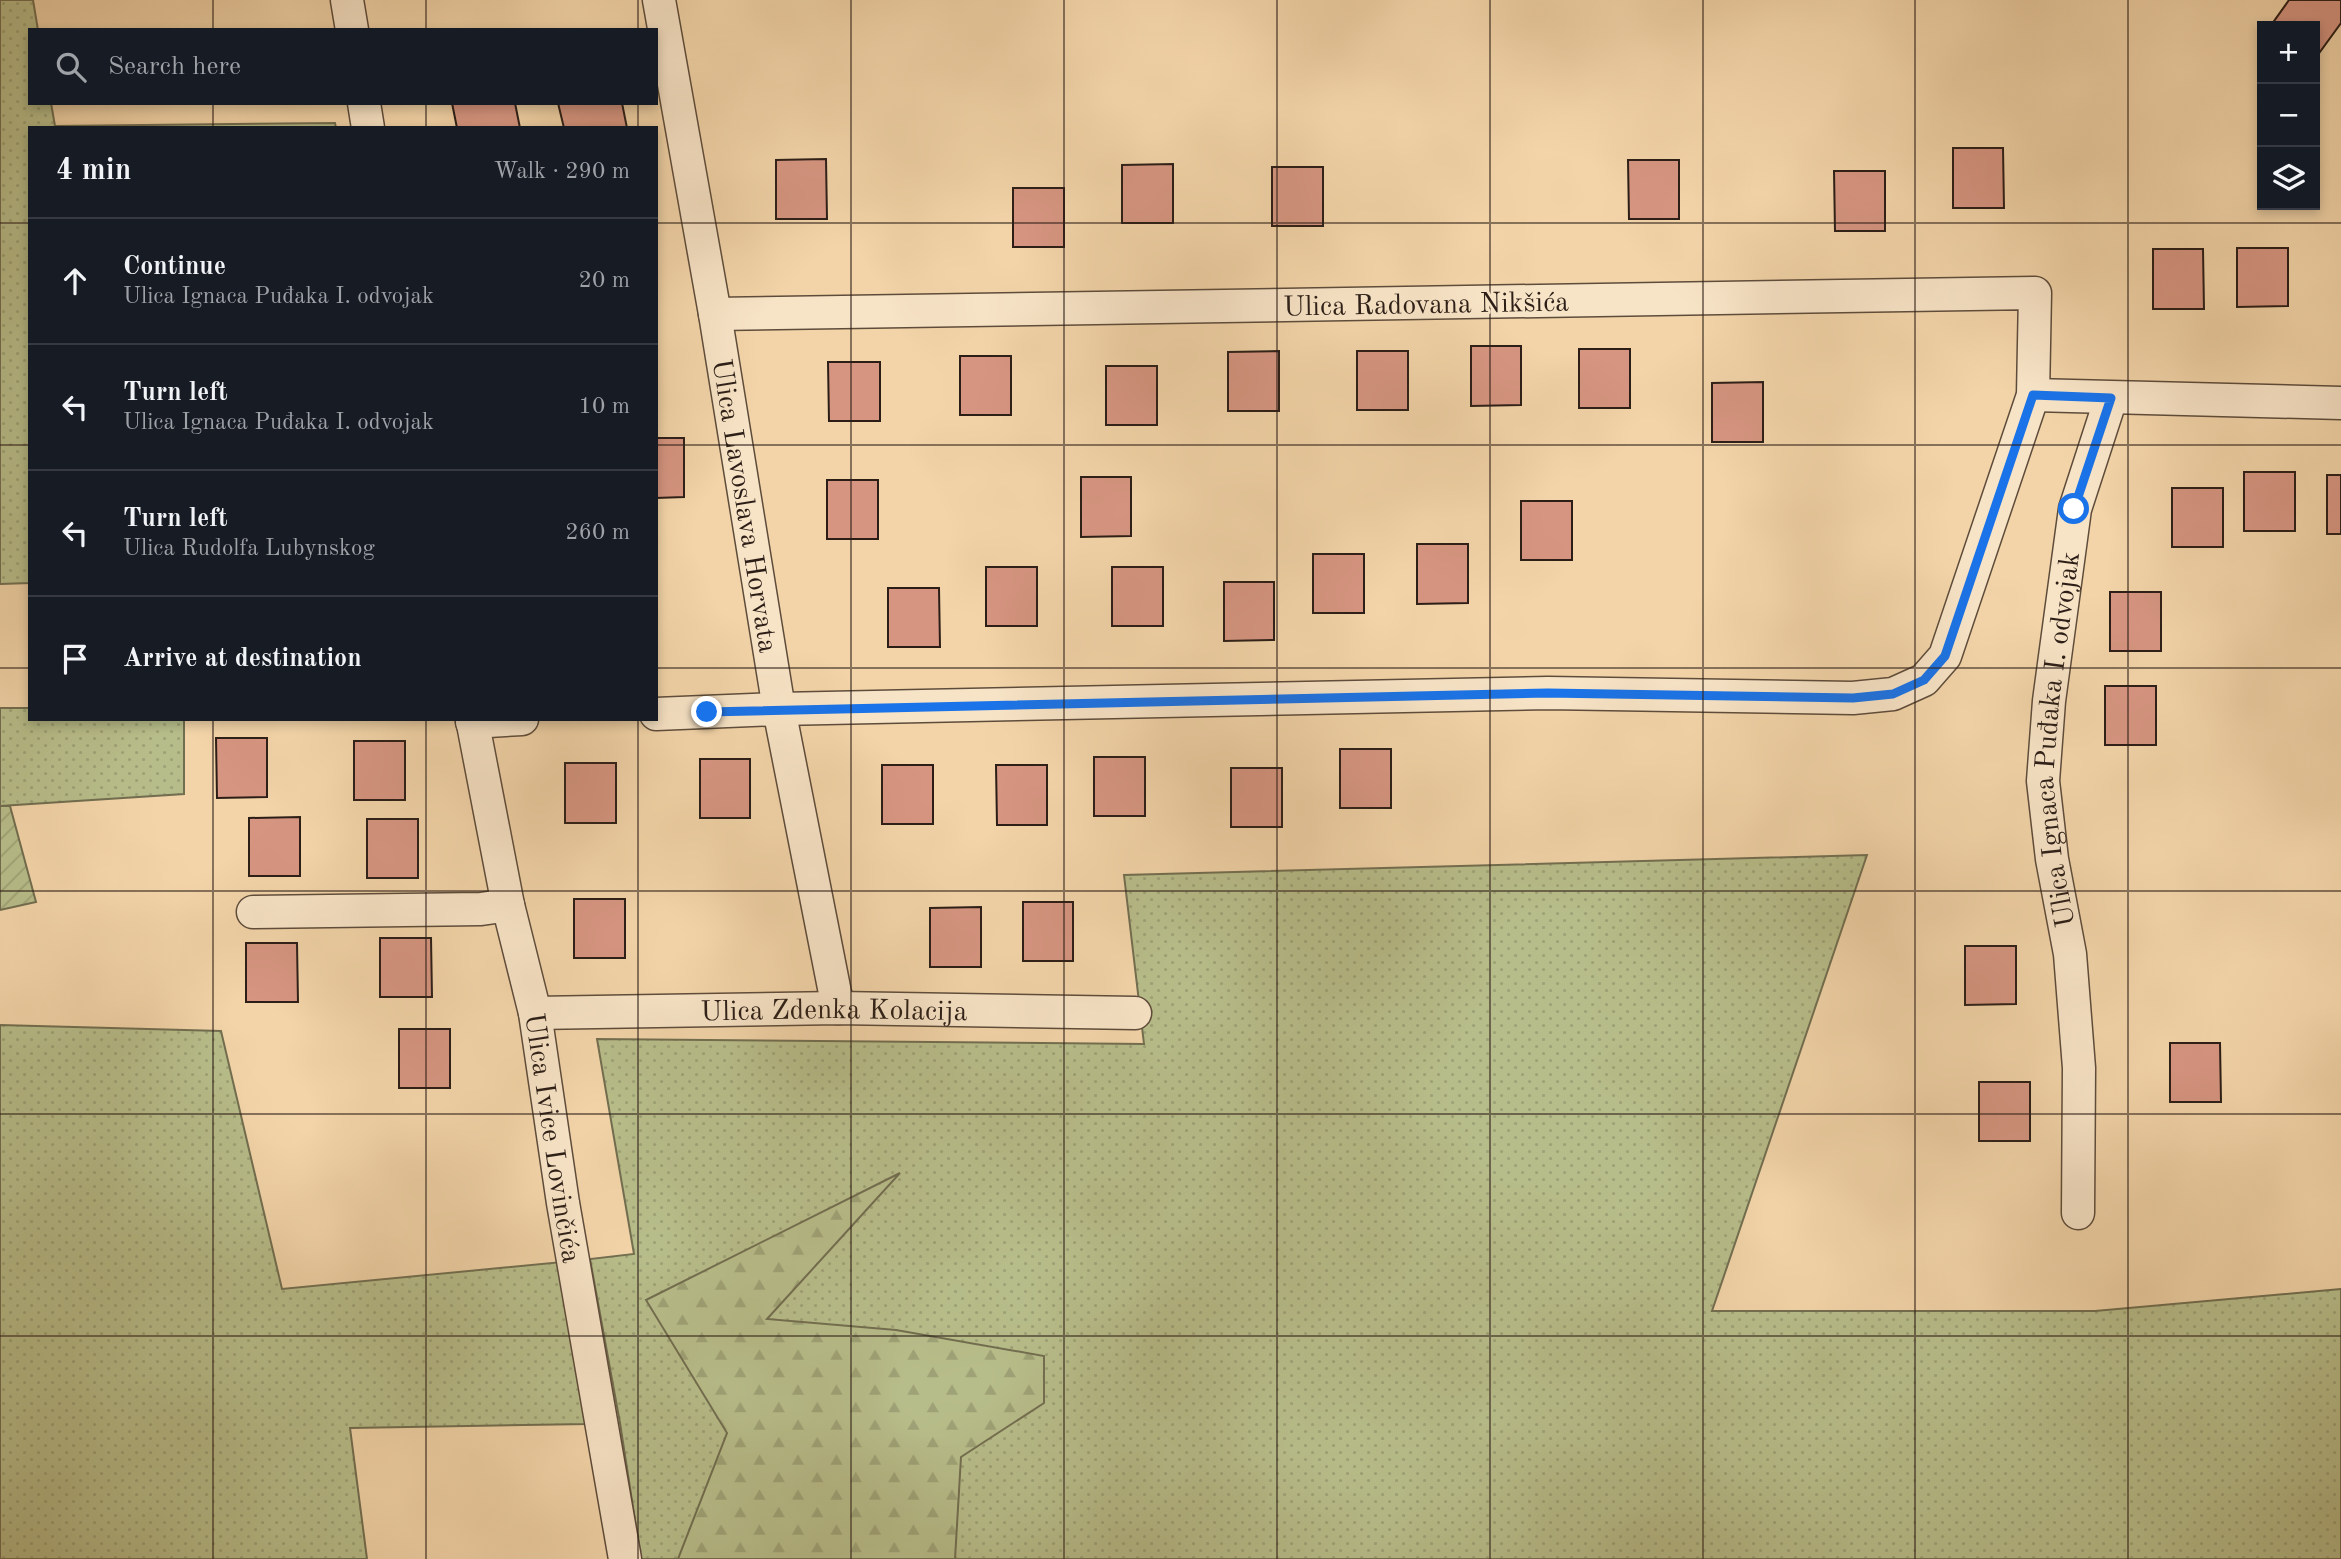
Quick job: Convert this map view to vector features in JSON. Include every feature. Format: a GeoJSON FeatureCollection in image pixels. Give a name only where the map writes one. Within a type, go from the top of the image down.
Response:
{"type":"FeatureCollection","features":[{"type":"Feature","properties":{"kind":"street"},"geometry":{"type":"LineString","coordinates":[[347,0],[352,28]]}},
{"type":"Feature","properties":{"kind":"street","name":"Ulica Lavoslava Horvata"},"geometry":{"type":"LineString","coordinates":[[659,0],[715,314],[779,709],[838,1008]]}},
{"type":"Feature","properties":{"kind":"street"},"geometry":{"type":"LineString","coordinates":[[364,105],[368,126]]}},
{"type":"Feature","properties":{"kind":"street","name":"Ulica Radovana Nikšića"},"geometry":{"type":"LineString","coordinates":[[715,314],[2035,293],[2033,395]]}},
{"type":"Feature","properties":{"kind":"street"},"geometry":{"type":"LineString","coordinates":[[658,714],[1548,693],[1853,698],[1893,694],[1924,680],[1945,656],[2033,395],[2341,403]]}},
{"type":"Feature","properties":{"kind":"street","name":"Ulica Ignaca Puđaka I. odvojak"},"geometry":{"type":"LineString","coordinates":[[2078,1213],[2079,1068],[2071,967],[2052,859],[2043,780],[2049,701],[2074,509],[2111,398]]}},
{"type":"Feature","properties":{"kind":"street","name":"Ulica Ivice Lovinčića"},"geometry":{"type":"LineString","coordinates":[[472,721],[508,905],[535,1013],[566,1217],[625,1559]]}},
{"type":"Feature","properties":{"kind":"street"},"geometry":{"type":"LineString","coordinates":[[253,912],[481,909],[508,905]]}},
{"type":"Feature","properties":{"kind":"street","name":"Ulica Zdenka Kolacija"},"geometry":{"type":"LineString","coordinates":[[535,1013],[838,1008],[1135,1013]]}},
{"type":"Feature","properties":{"kind":"green space"},"geometry":{"type":"Polygon","coordinates":[[[0,0],[33,0],[38,28],[28,28],[28,105],[51,105],[55,126],[28,126],[28,583],[0,584],[0,0]]]}},
{"type":"Feature","properties":{"kind":"green space"},"geometry":{"type":"Polygon","coordinates":[[[335,123],[336,126],[55,126],[335,123]]]}},
{"type":"Feature","properties":{"kind":"green space"},"geometry":{"type":"Polygon","coordinates":[[[0,708],[28,708],[28,721],[184,721],[184,794],[0,806],[0,708]]]}},
{"type":"Feature","properties":{"kind":"green space"},"geometry":{"type":"Polygon","coordinates":[[[0,806],[10,806],[36,902],[0,910],[0,806]]]}},
{"type":"Feature","properties":{"kind":"green space"},"geometry":{"type":"Polygon","coordinates":[[[1867,855],[1712,1311],[2095,1311],[2341,1289],[2341,1559],[641,1559],[590,1259],[634,1254],[597,1039],[1144,1044],[1124,875],[1867,855]]]}},
{"type":"Feature","properties":{"kind":"green space"},"geometry":{"type":"Polygon","coordinates":[[[0,1025],[221,1031],[282,1289],[562,1262],[588,1424],[350,1428],[367,1559],[0,1559],[0,1025]]]}},
{"type":"Feature","properties":{"kind":"green space"},"geometry":{"type":"Polygon","coordinates":[[[900,1173],[767,1319],[896,1330],[1044,1356],[1044,1403],[961,1457],[955,1559],[678,1559],[727,1433],[646,1300],[900,1173]]]}},
{"type":"Feature","properties":{"kind":"building"},"geometry":{"type":"Polygon","coordinates":[[[2289,0],[2341,0],[2341,23],[2320,52],[2320,21],[2274,21],[2289,0]]]}},
{"type":"Feature","properties":{"kind":"building"},"geometry":{"type":"Polygon","coordinates":[[[452,105],[515,105],[520,126],[457,126],[452,105]]]}},
{"type":"Feature","properties":{"kind":"building"},"geometry":{"type":"Polygon","coordinates":[[[558,105],[622,105],[627,126],[564,126],[558,105]]]}},
{"type":"Feature","properties":{"kind":"building"},"geometry":{"type":"Polygon","coordinates":[[[1953,148],[2003,148],[2004,208],[1953,208],[1953,148]]]}},
{"type":"Feature","properties":{"kind":"building"},"geometry":{"type":"Polygon","coordinates":[[[826,159],[827,219],[776,219],[776,160],[826,159]]]}},
{"type":"Feature","properties":{"kind":"building"},"geometry":{"type":"Polygon","coordinates":[[[1628,160],[1679,160],[1679,219],[1629,219],[1628,160]]]}},
{"type":"Feature","properties":{"kind":"building"},"geometry":{"type":"Polygon","coordinates":[[[1173,164],[1173,223],[1122,223],[1122,165],[1173,164]]]}},
{"type":"Feature","properties":{"kind":"building"},"geometry":{"type":"Polygon","coordinates":[[[1272,167],[1323,167],[1323,226],[1272,226],[1272,167]]]}},
{"type":"Feature","properties":{"kind":"building"},"geometry":{"type":"Polygon","coordinates":[[[1834,171],[1885,171],[1885,231],[1835,231],[1834,171]]]}},
{"type":"Feature","properties":{"kind":"building"},"geometry":{"type":"Polygon","coordinates":[[[1013,188],[1064,188],[1064,247],[1013,247],[1013,188]]]}},
{"type":"Feature","properties":{"kind":"building"},"geometry":{"type":"Polygon","coordinates":[[[2237,248],[2288,248],[2288,306],[2237,307],[2237,248]]]}},
{"type":"Feature","properties":{"kind":"building"},"geometry":{"type":"Polygon","coordinates":[[[2153,249],[2203,249],[2204,309],[2153,309],[2153,249]]]}},
{"type":"Feature","properties":{"kind":"building"},"geometry":{"type":"Polygon","coordinates":[[[1471,346],[1521,346],[1521,405],[1471,406],[1471,346]]]}},
{"type":"Feature","properties":{"kind":"building"},"geometry":{"type":"Polygon","coordinates":[[[1579,349],[1630,349],[1630,408],[1579,408],[1579,349]]]}},
{"type":"Feature","properties":{"kind":"building"},"geometry":{"type":"Polygon","coordinates":[[[1279,351],[1279,411],[1228,411],[1228,352],[1279,351]]]}},
{"type":"Feature","properties":{"kind":"building"},"geometry":{"type":"Polygon","coordinates":[[[1357,351],[1408,351],[1408,410],[1357,410],[1357,351]]]}},
{"type":"Feature","properties":{"kind":"building"},"geometry":{"type":"Polygon","coordinates":[[[960,356],[1011,356],[1011,415],[960,415],[960,356]]]}},
{"type":"Feature","properties":{"kind":"building"},"geometry":{"type":"Polygon","coordinates":[[[828,362],[880,362],[880,421],[829,421],[828,362]]]}},
{"type":"Feature","properties":{"kind":"building"},"geometry":{"type":"Polygon","coordinates":[[[1106,366],[1157,366],[1157,425],[1106,425],[1106,366]]]}},
{"type":"Feature","properties":{"kind":"building"},"geometry":{"type":"Polygon","coordinates":[[[1763,382],[1763,442],[1712,442],[1712,383],[1763,382]]]}},
{"type":"Feature","properties":{"kind":"building"},"geometry":{"type":"Polygon","coordinates":[[[658,438],[684,438],[684,497],[658,498],[658,438]]]}},
{"type":"Feature","properties":{"kind":"building"},"geometry":{"type":"Polygon","coordinates":[[[2244,472],[2295,472],[2295,531],[2244,531],[2244,472]]]}},
{"type":"Feature","properties":{"kind":"building"},"geometry":{"type":"Polygon","coordinates":[[[2327,475],[2341,475],[2341,534],[2327,534],[2327,475]]]}},
{"type":"Feature","properties":{"kind":"building"},"geometry":{"type":"Polygon","coordinates":[[[1081,477],[1131,477],[1131,536],[1081,537],[1081,477]]]}},
{"type":"Feature","properties":{"kind":"building"},"geometry":{"type":"Polygon","coordinates":[[[827,480],[878,480],[878,539],[827,539],[827,480]]]}},
{"type":"Feature","properties":{"kind":"building"},"geometry":{"type":"Polygon","coordinates":[[[2172,488],[2223,488],[2223,547],[2172,547],[2172,488]]]}},
{"type":"Feature","properties":{"kind":"building"},"geometry":{"type":"Polygon","coordinates":[[[1521,501],[1572,501],[1572,560],[1521,560],[1521,501]]]}},
{"type":"Feature","properties":{"kind":"building"},"geometry":{"type":"Polygon","coordinates":[[[1417,544],[1468,544],[1468,603],[1417,604],[1417,544]]]}},
{"type":"Feature","properties":{"kind":"building"},"geometry":{"type":"Polygon","coordinates":[[[1313,554],[1364,554],[1364,613],[1313,613],[1313,554]]]}},
{"type":"Feature","properties":{"kind":"building"},"geometry":{"type":"Polygon","coordinates":[[[986,567],[1037,567],[1037,626],[986,626],[986,567]]]}},
{"type":"Feature","properties":{"kind":"building"},"geometry":{"type":"Polygon","coordinates":[[[1112,567],[1163,567],[1163,626],[1112,626],[1112,567]]]}},
{"type":"Feature","properties":{"kind":"building"},"geometry":{"type":"Polygon","coordinates":[[[1224,582],[1274,582],[1274,640],[1224,641],[1224,582]]]}},
{"type":"Feature","properties":{"kind":"building"},"geometry":{"type":"Polygon","coordinates":[[[888,588],[939,588],[940,647],[888,647],[888,588]]]}},
{"type":"Feature","properties":{"kind":"building"},"geometry":{"type":"Polygon","coordinates":[[[2110,592],[2161,592],[2161,651],[2110,651],[2110,592]]]}},
{"type":"Feature","properties":{"kind":"building"},"geometry":{"type":"Polygon","coordinates":[[[2105,686],[2156,686],[2156,745],[2105,745],[2105,686]]]}},
{"type":"Feature","properties":{"kind":"building"},"geometry":{"type":"Polygon","coordinates":[[[216,738],[267,738],[267,797],[217,798],[216,738]]]}},
{"type":"Feature","properties":{"kind":"building"},"geometry":{"type":"Polygon","coordinates":[[[354,741],[405,741],[405,800],[354,800],[354,741]]]}},
{"type":"Feature","properties":{"kind":"building"},"geometry":{"type":"Polygon","coordinates":[[[1340,749],[1391,749],[1391,808],[1340,808],[1340,749]]]}},
{"type":"Feature","properties":{"kind":"building"},"geometry":{"type":"Polygon","coordinates":[[[1094,757],[1145,757],[1145,816],[1094,816],[1094,757]]]}},
{"type":"Feature","properties":{"kind":"building"},"geometry":{"type":"Polygon","coordinates":[[[700,759],[750,759],[750,818],[700,818],[700,759]]]}},
{"type":"Feature","properties":{"kind":"building"},"geometry":{"type":"Polygon","coordinates":[[[565,763],[616,763],[616,823],[565,823],[565,763]]]}},
{"type":"Feature","properties":{"kind":"building"},"geometry":{"type":"Polygon","coordinates":[[[882,765],[933,765],[933,824],[882,824],[882,765]]]}},
{"type":"Feature","properties":{"kind":"building"},"geometry":{"type":"Polygon","coordinates":[[[996,765],[1047,765],[1047,825],[997,825],[996,765]]]}},
{"type":"Feature","properties":{"kind":"building"},"geometry":{"type":"Polygon","coordinates":[[[1231,768],[1282,768],[1282,827],[1231,827],[1231,768]]]}},
{"type":"Feature","properties":{"kind":"building"},"geometry":{"type":"Polygon","coordinates":[[[300,817],[300,876],[249,876],[249,818],[300,817]]]}},
{"type":"Feature","properties":{"kind":"building"},"geometry":{"type":"Polygon","coordinates":[[[367,819],[418,819],[418,878],[367,878],[367,819]]]}},
{"type":"Feature","properties":{"kind":"building"},"geometry":{"type":"Polygon","coordinates":[[[574,899],[625,899],[625,958],[574,958],[574,899]]]}},
{"type":"Feature","properties":{"kind":"building"},"geometry":{"type":"Polygon","coordinates":[[[1023,902],[1073,902],[1073,961],[1023,961],[1023,902]]]}},
{"type":"Feature","properties":{"kind":"building"},"geometry":{"type":"Polygon","coordinates":[[[981,907],[981,967],[930,967],[930,908],[981,907]]]}},
{"type":"Feature","properties":{"kind":"building"},"geometry":{"type":"Polygon","coordinates":[[[380,938],[431,938],[432,997],[380,997],[380,938]]]}},
{"type":"Feature","properties":{"kind":"building"},"geometry":{"type":"Polygon","coordinates":[[[246,943],[297,943],[298,1002],[246,1002],[246,943]]]}},
{"type":"Feature","properties":{"kind":"building"},"geometry":{"type":"Polygon","coordinates":[[[1965,946],[2016,946],[2016,1004],[1965,1005],[1965,946]]]}},
{"type":"Feature","properties":{"kind":"building"},"geometry":{"type":"Polygon","coordinates":[[[399,1029],[450,1029],[450,1088],[399,1088],[399,1029]]]}},
{"type":"Feature","properties":{"kind":"building"},"geometry":{"type":"Polygon","coordinates":[[[2170,1043],[2220,1043],[2221,1102],[2170,1102],[2170,1043]]]}},
{"type":"Feature","properties":{"kind":"building"},"geometry":{"type":"Polygon","coordinates":[[[1979,1082],[2030,1082],[2030,1141],[1979,1141],[1979,1082]]]}},
{"type":"Feature","properties":{"kind":"route"},"geometry":{"type":"LineString","coordinates":[[707,712],[1548,693],[1853,698],[1893,694],[1924,680],[1945,656],[2033,395],[2111,398],[2074,509]]}}]}
